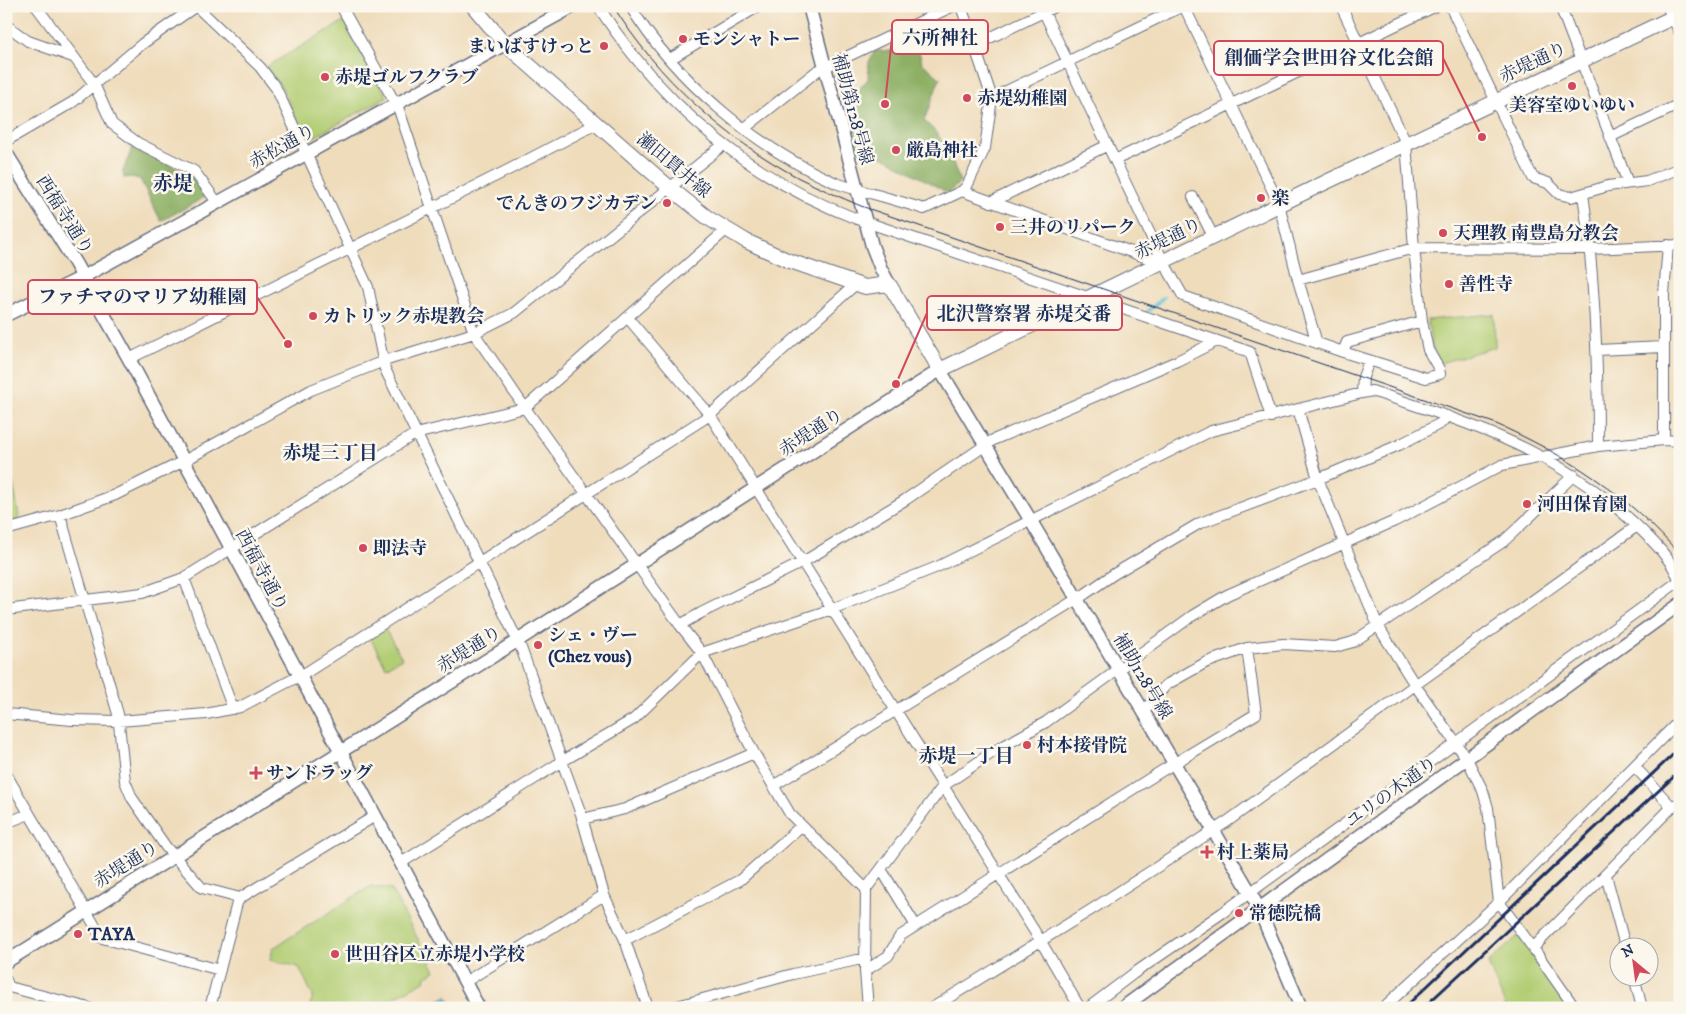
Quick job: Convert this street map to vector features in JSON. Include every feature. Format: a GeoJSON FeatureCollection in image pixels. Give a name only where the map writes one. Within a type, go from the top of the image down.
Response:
{"type":"FeatureCollection","features":[{"type":"Feature","properties":{"kind":"main road","name":"瀬田貫井線"},"geometry":{"type":"LineString","coordinates":[[473,6],[504,44],[670,188],[726,230],[787,260],[856,284],[865,286],[889,284]]}},
{"type":"Feature","properties":{"kind":"main road","name":"赤堤通り"},"geometry":{"type":"LineString","coordinates":[[940,370],[1279,204],[1580,61],[1673,13]]}},
{"type":"Feature","properties":{"kind":"main road"},"geometry":{"type":"LineString","coordinates":[[889,284],[940,370]]}},
{"type":"Feature","properties":{"kind":"street"},"geometry":{"type":"LineString","coordinates":[[36,6],[94,84],[112,124],[138,143],[194,171],[217,202]]}},
{"type":"Feature","properties":{"kind":"street"},"geometry":{"type":"LineString","coordinates":[[6,141],[73,102],[142,44],[196,6],[269,77],[276,88],[368,287],[385,368],[415,434],[524,655],[582,819],[604,895],[625,940],[648,1008]]}},
{"type":"Feature","properties":{"kind":"street"},"geometry":{"type":"LineString","coordinates":[[341,6],[396,103],[474,333],[680,626],[702,653],[754,753],[790,814],[866,889]]}},
{"type":"Feature","properties":{"kind":"street","name":"赤松通り"},"geometry":{"type":"LineString","coordinates":[[6,315],[83,277],[574,6]]}},
{"type":"Feature","properties":{"kind":"street"},"geometry":{"type":"LineString","coordinates":[[598,6],[626,47],[656,83],[723,146],[764,173],[807,198],[865,221],[1250,352],[1271,417]]}},
{"type":"Feature","properties":{"kind":"street"},"geometry":{"type":"LineString","coordinates":[[630,6],[643,27],[670,59],[704,94],[762,142],[791,160],[838,184],[924,209],[962,191],[967,186],[985,148],[992,98],[961,6]]}},
{"type":"Feature","properties":{"kind":"street"},"geometry":{"type":"LineString","coordinates":[[670,59],[759,6]]}},
{"type":"Feature","properties":{"kind":"street","name":"補助第128号線"},"geometry":{"type":"LineString","coordinates":[[809,6],[865,221]]}},
{"type":"Feature","properties":{"kind":"street"},"geometry":{"type":"LineString","coordinates":[[745,128],[810,76],[953,6]]}},
{"type":"Feature","properties":{"kind":"street"},"geometry":{"type":"LineString","coordinates":[[975,45],[1043,9],[1056,6]]}},
{"type":"Feature","properties":{"kind":"street"},"geometry":{"type":"LineString","coordinates":[[992,98],[1184,6],[1279,204],[1298,280],[1317,344]]}},
{"type":"Feature","properties":{"kind":"street"},"geometry":{"type":"LineString","coordinates":[[1043,9],[1163,261],[1183,296],[1317,344],[1420,378],[1426,378],[1440,374],[1428,350],[1422,321],[1406,143],[1341,6]]}},
{"type":"Feature","properties":{"kind":"street"},"geometry":{"type":"LineString","coordinates":[[1115,160],[1436,6]]}},
{"type":"Feature","properties":{"kind":"street"},"geometry":{"type":"LineString","coordinates":[[1450,6],[1533,178],[1548,183],[1558,194],[1571,197],[1608,186],[1647,181],[1680,168]]}},
{"type":"Feature","properties":{"kind":"street"},"geometry":{"type":"LineString","coordinates":[[1560,6],[1628,183]]}},
{"type":"Feature","properties":{"kind":"street"},"geometry":{"type":"LineString","coordinates":[[1673,13],[1680,33]]}},
{"type":"Feature","properties":{"kind":"street"},"geometry":{"type":"LineString","coordinates":[[6,25],[28,41],[74,58]]}},
{"type":"Feature","properties":{"kind":"street"},"geometry":{"type":"LineString","coordinates":[[1610,137],[1680,104]]}},
{"type":"Feature","properties":{"kind":"street"},"geometry":{"type":"LineString","coordinates":[[129,359],[596,124]]}},
{"type":"Feature","properties":{"kind":"street"},"geometry":{"type":"LineString","coordinates":[[991,202],[1108,145]]}},
{"type":"Feature","properties":{"kind":"street"},"geometry":{"type":"LineString","coordinates":[[6,530],[60,515],[134,487],[310,390],[384,361],[474,333],[514,313],[723,146]]}},
{"type":"Feature","properties":{"kind":"street","name":"西福寺通り"},"geometry":{"type":"LineString","coordinates":[[6,154],[83,277],[129,359],[479,1008]]}},
{"type":"Feature","properties":{"kind":"street"},"geometry":{"type":"LineString","coordinates":[[962,191],[1145,257],[1163,261]]}},
{"type":"Feature","properties":{"kind":"street"},"geometry":{"type":"LineString","coordinates":[[1583,194],[1590,249],[1597,350],[1598,446]]}},
{"type":"Feature","properties":{"kind":"street"},"geometry":{"type":"LineString","coordinates":[[1193,197],[1213,236]]}},
{"type":"Feature","properties":{"kind":"street"},"geometry":{"type":"LineString","coordinates":[[865,221],[875,257],[889,284]]}},
{"type":"Feature","properties":{"kind":"street"},"geometry":{"type":"LineString","coordinates":[[6,610],[142,593],[184,578],[415,434],[525,408],[726,230]]}},
{"type":"Feature","properties":{"kind":"street"},"geometry":{"type":"LineString","coordinates":[[1664,440],[1664,294],[1668,245]]}},
{"type":"Feature","properties":{"kind":"street"},"geometry":{"type":"LineString","coordinates":[[1298,280],[1414,248],[1590,249],[1680,245]]}},
{"type":"Feature","properties":{"kind":"street"},"geometry":{"type":"LineString","coordinates":[[6,714],[72,720],[119,721],[206,714],[233,709],[300,676],[710,415],[856,284]]}},
{"type":"Feature","properties":{"kind":"street"},"geometry":{"type":"LineString","coordinates":[[628,318],[710,415],[999,874],[1080,1008]]}},
{"type":"Feature","properties":{"kind":"street"},"geometry":{"type":"LineString","coordinates":[[1343,352],[1347,342],[1422,321]]}},
{"type":"Feature","properties":{"kind":"street"},"geometry":{"type":"LineString","coordinates":[[680,626],[700,613],[803,562],[905,500],[993,440],[1177,361],[1217,341]]}},
{"type":"Feature","properties":{"kind":"street"},"geometry":{"type":"LineString","coordinates":[[1597,350],[1664,347]]}},
{"type":"Feature","properties":{"kind":"street"},"geometry":{"type":"LineString","coordinates":[[1362,393],[1363,377],[1369,361]]}},
{"type":"Feature","properties":{"kind":"street","name":"補助128号線"},"geometry":{"type":"LineString","coordinates":[[940,370],[1250,892],[1301,1008]]}},
{"type":"Feature","properties":{"kind":"street","name":"赤堤通り"},"geometry":{"type":"LineString","coordinates":[[6,962],[517,641],[940,370]]}},
{"type":"Feature","properties":{"kind":"street"},"geometry":{"type":"LineString","coordinates":[[401,863],[561,762],[634,719],[702,653],[832,609],[936,568],[1211,431],[1362,393],[1372,392],[1448,416],[1494,433],[1543,457],[1574,475],[1615,505],[1638,526],[1676,571],[1679,582],[1088,1008]]}},
{"type":"Feature","properties":{"kind":"street"},"geometry":{"type":"LineString","coordinates":[[1298,409],[1318,478],[1378,626],[1415,685],[1467,759],[1483,791],[1488,808],[1499,902],[1575,1008]]}},
{"type":"Feature","properties":{"kind":"street"},"geometry":{"type":"LineString","coordinates":[[773,786],[1077,599],[1114,574],[1200,523],[1399,445],[1441,423],[1448,416]]}},
{"type":"Feature","properties":{"kind":"street"},"geometry":{"type":"LineString","coordinates":[[868,1008],[865,971],[866,889],[943,786],[993,752],[1046,722],[1192,616],[1227,596],[1395,521],[1502,464],[1598,446],[1664,440],[1680,441]]}},
{"type":"Feature","properties":{"kind":"street"},"geometry":{"type":"LineString","coordinates":[[1144,711],[1166,685],[1205,663],[1246,648],[1283,644],[1335,647],[1353,642],[1504,541],[1574,475]]}},
{"type":"Feature","properties":{"kind":"street"},"geometry":{"type":"LineString","coordinates":[[60,515],[119,721],[125,781],[132,798],[174,857],[202,888],[240,898]]}},
{"type":"Feature","properties":{"kind":"street"},"geometry":{"type":"LineString","coordinates":[[932,1008],[1094,908],[1214,830],[1638,526]]}},
{"type":"Feature","properties":{"kind":"street"},"geometry":{"type":"LineString","coordinates":[[184,578],[233,709]]}},
{"type":"Feature","properties":{"kind":"street","name":"ユリの木通り"},"geometry":{"type":"LineString","coordinates":[[1122,1008],[1680,604]]}},
{"type":"Feature","properties":{"kind":"street"},"geometry":{"type":"LineString","coordinates":[[865,971],[885,959],[900,936],[1174,763],[1256,714],[1246,648]]}},
{"type":"Feature","properties":{"kind":"street"},"geometry":{"type":"LineString","coordinates":[[1383,1008],[1499,902],[1680,720]]}},
{"type":"Feature","properties":{"kind":"street"},"geometry":{"type":"LineString","coordinates":[[582,819],[625,809],[754,753]]}},
{"type":"Feature","properties":{"kind":"street"},"geometry":{"type":"LineString","coordinates":[[1533,948],[1676,805],[1635,767]]}},
{"type":"Feature","properties":{"kind":"street"},"geometry":{"type":"LineString","coordinates":[[6,774],[85,912],[102,938],[220,970]]}},
{"type":"Feature","properties":{"kind":"street"},"geometry":{"type":"LineString","coordinates":[[6,822],[29,814]]}},
{"type":"Feature","properties":{"kind":"street"},"geometry":{"type":"LineString","coordinates":[[210,1008],[236,903],[240,898],[375,816]]}},
{"type":"Feature","properties":{"kind":"street"},"geometry":{"type":"LineString","coordinates":[[625,940],[740,880],[801,826]]}},
{"type":"Feature","properties":{"kind":"street"},"geometry":{"type":"LineString","coordinates":[[881,869],[916,926]]}},
{"type":"Feature","properties":{"kind":"street"},"geometry":{"type":"LineString","coordinates":[[1606,875],[1623,936]]}},
{"type":"Feature","properties":{"kind":"street"},"geometry":{"type":"LineString","coordinates":[[465,982],[604,895]]}},
{"type":"Feature","properties":{"kind":"street"},"geometry":{"type":"LineString","coordinates":[[670,1008],[793,974],[866,958]]}},
{"type":"Feature","properties":{"kind":"street"},"geometry":{"type":"LineString","coordinates":[[6,980],[9,987],[89,1008]]}},
{"type":"Feature","properties":{"kind":"street"},"geometry":{"type":"LineString","coordinates":[[1636,986],[1642,1008]]}},
{"type":"Feature","properties":{"kind":"green space","name":"赤堤ゴルフクラブ"},"geometry":{"type":"Polygon","coordinates":[[[344,21],[387,97],[307,141],[281,86],[266,67],[344,21]]]}},
{"type":"Feature","properties":{"kind":"green space"},"geometry":{"type":"Polygon","coordinates":[[[875,51],[919,51],[922,63],[940,78],[924,121],[942,141],[960,182],[948,193],[884,157],[858,153],[849,118],[859,89],[868,79],[869,62],[875,51]]]}},
{"type":"Feature","properties":{"kind":"green space"},"geometry":{"type":"Polygon","coordinates":[[[133,146],[191,176],[207,196],[161,221],[140,179],[124,178],[123,171],[133,146]]]}},
{"type":"Feature","properties":{"kind":"green space"},"geometry":{"type":"Polygon","coordinates":[[[1494,314],[1495,347],[1440,363],[1432,346],[1427,320],[1494,314]]]}},
{"type":"Feature","properties":{"kind":"green space"},"geometry":{"type":"Polygon","coordinates":[[[6,479],[12,479],[20,521],[6,522],[6,479]]]}},
{"type":"Feature","properties":{"kind":"green space"},"geometry":{"type":"Polygon","coordinates":[[[385,629],[402,658],[386,667],[370,638],[385,629]]]}},
{"type":"Feature","properties":{"kind":"green space"},"geometry":{"type":"Polygon","coordinates":[[[371,886],[391,889],[435,971],[425,977],[426,980],[384,1003],[386,1008],[309,1008],[313,996],[299,967],[270,960],[273,948],[371,886]]]}},
{"type":"Feature","properties":{"kind":"green space"},"geometry":{"type":"Polygon","coordinates":[[[1518,936],[1569,1008],[1506,1008],[1488,963],[1518,936]]]}},
{"type":"Feature","properties":{"kind":"water"},"geometry":{"type":"Polygon","coordinates":[[[447,996],[453,1008],[425,1008],[447,996]]]}},
{"type":"Feature","properties":{"kind":"waterway"},"geometry":{"type":"LineString","coordinates":[[1148,311],[1164,297]]}},
{"type":"Feature","properties":{"kind":"tram line"},"geometry":{"type":"LineString","coordinates":[[613,6],[650,58],[695,104],[745,144],[799,178],[861,206],[1494,423],[1546,448],[1594,478],[1639,513],[1680,555]]}},
{"type":"Feature","properties":{"kind":"railway"},"geometry":{"type":"LineString","coordinates":[[1404,1008],[1680,748]]}},
{"type":"Feature","properties":{"kind":"railway"},"geometry":{"type":"LineString","coordinates":[[1423,1008],[1680,771]]}},
{"type":"Feature","properties":{"kind":"place","name":"モンシャトー"},"geometry":{"type":"Point","coordinates":[683,39]}},
{"type":"Feature","properties":{"kind":"place","name":"まいばすけっと"},"geometry":{"type":"Point","coordinates":[604,46]}},
{"type":"Feature","properties":{"kind":"place","name":"赤堤ゴルフクラブ"},"geometry":{"type":"Point","coordinates":[325,77]}},
{"type":"Feature","properties":{"kind":"place","name":"美容室ゆいゆい"},"geometry":{"type":"Point","coordinates":[1572,86]}},
{"type":"Feature","properties":{"kind":"place","name":"赤堤幼稚園"},"geometry":{"type":"Point","coordinates":[967,98]}},
{"type":"Feature","properties":{"kind":"place","name":"六所神社"},"geometry":{"type":"Point","coordinates":[885,104]}},
{"type":"Feature","properties":{"kind":"place","name":"創価学会世田谷文化会館"},"geometry":{"type":"Point","coordinates":[1482,137]}},
{"type":"Feature","properties":{"kind":"place","name":"厳島神社"},"geometry":{"type":"Point","coordinates":[896,150]}},
{"type":"Feature","properties":{"kind":"place","name":"楽"},"geometry":{"type":"Point","coordinates":[1261,198]}},
{"type":"Feature","properties":{"kind":"place","name":"でんきのフジカデン"},"geometry":{"type":"Point","coordinates":[667,203]}},
{"type":"Feature","properties":{"kind":"place","name":"三井のリパーク"},"geometry":{"type":"Point","coordinates":[1000,227]}},
{"type":"Feature","properties":{"kind":"place","name":"天理教 南豊島分教会"},"geometry":{"type":"Point","coordinates":[1443,233]}},
{"type":"Feature","properties":{"kind":"place","name":"善性寺"},"geometry":{"type":"Point","coordinates":[1449,284]}},
{"type":"Feature","properties":{"kind":"place","name":"カトリック赤堤教会"},"geometry":{"type":"Point","coordinates":[313,316]}},
{"type":"Feature","properties":{"kind":"place","name":"ファチマのマリア幼稚園"},"geometry":{"type":"Point","coordinates":[288,344]}},
{"type":"Feature","properties":{"kind":"place","name":"北沢警察署 赤堤交番"},"geometry":{"type":"Point","coordinates":[896,384]}},
{"type":"Feature","properties":{"kind":"place","name":"河田保育園"},"geometry":{"type":"Point","coordinates":[1527,504]}},
{"type":"Feature","properties":{"kind":"place","name":"即法寺"},"geometry":{"type":"Point","coordinates":[363,548]}},
{"type":"Feature","properties":{"kind":"place","name":"シェ・ヴー (Chez vous)"},"geometry":{"type":"Point","coordinates":[538,645]}},
{"type":"Feature","properties":{"kind":"place","name":"村本接骨院"},"geometry":{"type":"Point","coordinates":[1027,745]}},
{"type":"Feature","properties":{"kind":"place","name":"サンドラッグ"},"geometry":{"type":"Point","coordinates":[256,773]}},
{"type":"Feature","properties":{"kind":"place","name":"村上薬局"},"geometry":{"type":"Point","coordinates":[1207,852]}},
{"type":"Feature","properties":{"kind":"place","name":"常徳院橋"},"geometry":{"type":"Point","coordinates":[1239,913]}},
{"type":"Feature","properties":{"kind":"place","name":"TAYA"},"geometry":{"type":"Point","coordinates":[78,934]}},
{"type":"Feature","properties":{"kind":"place","name":"世田谷区立赤堤小学校"},"geometry":{"type":"Point","coordinates":[335,954]}},
{"type":"Feature","properties":{"kind":"district","name":"赤堤"},"geometry":{"type":"Point","coordinates":[173,183]}},
{"type":"Feature","properties":{"kind":"district","name":"赤堤三丁目"},"geometry":{"type":"Point","coordinates":[330,452]}},
{"type":"Feature","properties":{"kind":"district","name":"赤堤一丁目"},"geometry":{"type":"Point","coordinates":[966,755]}}]}
